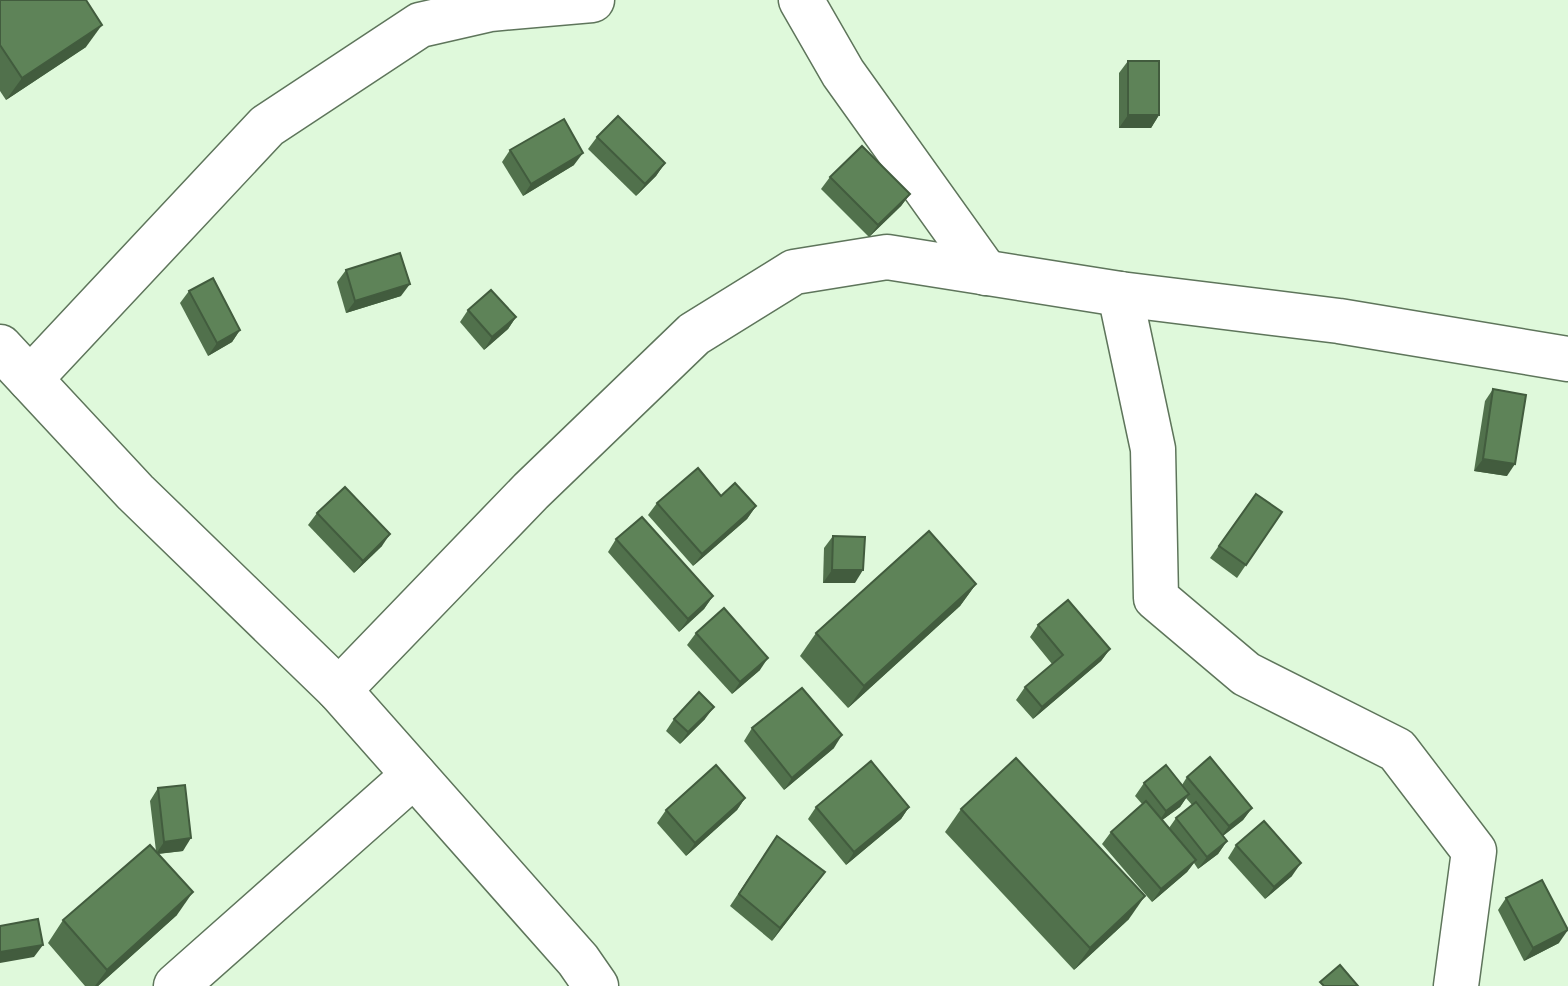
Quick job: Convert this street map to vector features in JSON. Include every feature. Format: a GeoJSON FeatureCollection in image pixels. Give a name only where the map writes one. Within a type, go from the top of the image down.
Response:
{"type":"FeatureCollection","features":[{"type":"Feature","properties":{"kind":"street"},"geometry":{"type":"LineString","coordinates":[[30,379],[267,126],[420,25],[490,9],[592,0]]}},
{"type":"Feature","properties":{"kind":"street"},"geometry":{"type":"LineString","coordinates":[[801,0],[843,73],[986,273]]}},
{"type":"Feature","properties":{"kind":"street"},"geometry":{"type":"LineString","coordinates":[[339,690],[531,491],[694,334],[794,272],[887,257],[1120,294],[1339,321],[1568,359]]}},
{"type":"Feature","properties":{"kind":"street"},"geometry":{"type":"LineString","coordinates":[[1120,294],[1153,449],[1156,598],[1246,674],[1397,750],[1474,851],[1456,986]]}},
{"type":"Feature","properties":{"kind":"street"},"geometry":{"type":"LineString","coordinates":[[0,347],[135,492],[339,690],[578,960],[596,986]]}},
{"type":"Feature","properties":{"kind":"street"},"geometry":{"type":"LineString","coordinates":[[176,986],[414,775]]}},
{"type":"Feature","properties":{"kind":"building"},"geometry":{"type":"Polygon","coordinates":[[[0,0],[86,0],[102,25],[22,78],[0,45],[0,0]]]}},
{"type":"Feature","properties":{"kind":"building"},"geometry":{"type":"Polygon","coordinates":[[[1128,61],[1159,61],[1159,115],[1128,115],[1128,61]]]}},
{"type":"Feature","properties":{"kind":"building"},"geometry":{"type":"Polygon","coordinates":[[[618,116],[665,163],[645,184],[597,137],[618,116]]]}},
{"type":"Feature","properties":{"kind":"building"},"geometry":{"type":"Polygon","coordinates":[[[564,119],[583,153],[531,184],[510,150],[564,119]]]}},
{"type":"Feature","properties":{"kind":"building"},"geometry":{"type":"Polygon","coordinates":[[[862,146],[910,194],[878,225],[830,177],[862,146]]]}},
{"type":"Feature","properties":{"kind":"building"},"geometry":{"type":"Polygon","coordinates":[[[400,253],[410,284],[355,301],[346,270],[400,253]]]}},
{"type":"Feature","properties":{"kind":"building"},"geometry":{"type":"Polygon","coordinates":[[[213,278],[240,330],[217,343],[189,291],[213,278]]]}},
{"type":"Feature","properties":{"kind":"building"},"geometry":{"type":"Polygon","coordinates":[[[491,290],[516,317],[492,337],[468,310],[491,290]]]}},
{"type":"Feature","properties":{"kind":"building"},"geometry":{"type":"Polygon","coordinates":[[[1493,389],[1526,395],[1515,464],[1483,459],[1493,389]]]}},
{"type":"Feature","properties":{"kind":"building"},"geometry":{"type":"Polygon","coordinates":[[[698,468],[721,496],[735,483],[756,506],[702,554],[657,503],[698,468]]]}},
{"type":"Feature","properties":{"kind":"building"},"geometry":{"type":"Polygon","coordinates":[[[345,487],[390,534],[363,561],[317,513],[345,487]]]}},
{"type":"Feature","properties":{"kind":"building"},"geometry":{"type":"Polygon","coordinates":[[[1256,494],[1282,512],[1246,565],[1219,546],[1256,494]]]}},
{"type":"Feature","properties":{"kind":"building"},"geometry":{"type":"Polygon","coordinates":[[[642,517],[713,596],[688,619],[616,539],[642,517]]]}},
{"type":"Feature","properties":{"kind":"building"},"geometry":{"type":"Polygon","coordinates":[[[929,531],[976,584],[864,686],[816,633],[929,531]]]}},
{"type":"Feature","properties":{"kind":"building"},"geometry":{"type":"Polygon","coordinates":[[[833,536],[865,537],[863,570],[832,570],[833,536]]]}},
{"type":"Feature","properties":{"kind":"building"},"geometry":{"type":"Polygon","coordinates":[[[1068,600],[1110,649],[1042,707],[1025,687],[1063,655],[1038,625],[1068,600]]]}},
{"type":"Feature","properties":{"kind":"building"},"geometry":{"type":"Polygon","coordinates":[[[724,608],[768,658],[740,682],[696,633],[724,608]]]}},
{"type":"Feature","properties":{"kind":"building"},"geometry":{"type":"Polygon","coordinates":[[[802,688],[842,735],[792,778],[752,728],[802,688]]]}},
{"type":"Feature","properties":{"kind":"building"},"geometry":{"type":"Polygon","coordinates":[[[699,692],[714,707],[688,732],[674,719],[699,692]]]}},
{"type":"Feature","properties":{"kind":"building"},"geometry":{"type":"Polygon","coordinates":[[[1210,757],[1252,808],[1229,826],[1187,777],[1210,757]]]}},
{"type":"Feature","properties":{"kind":"building"},"geometry":{"type":"Polygon","coordinates":[[[1016,758],[1145,896],[1090,948],[961,809],[1016,758]]]}},
{"type":"Feature","properties":{"kind":"building"},"geometry":{"type":"Polygon","coordinates":[[[871,761],[909,807],[854,852],[816,807],[871,761]]]}},
{"type":"Feature","properties":{"kind":"building"},"geometry":{"type":"Polygon","coordinates":[[[716,765],[745,798],[695,843],[666,810],[716,765]]]}},
{"type":"Feature","properties":{"kind":"building"},"geometry":{"type":"Polygon","coordinates":[[[1166,765],[1189,794],[1166,811],[1144,783],[1166,765]]]}},
{"type":"Feature","properties":{"kind":"building"},"geometry":{"type":"Polygon","coordinates":[[[185,785],[191,838],[164,842],[158,788],[185,785]]]}},
{"type":"Feature","properties":{"kind":"building"},"geometry":{"type":"Polygon","coordinates":[[[1146,801],[1196,860],[1161,889],[1111,832],[1146,801]]]}},
{"type":"Feature","properties":{"kind":"building"},"geometry":{"type":"Polygon","coordinates":[[[1196,802],[1227,841],[1207,857],[1176,818],[1196,802]]]}},
{"type":"Feature","properties":{"kind":"building"},"geometry":{"type":"Polygon","coordinates":[[[1264,821],[1301,863],[1274,887],[1236,845],[1264,821]]]}},
{"type":"Feature","properties":{"kind":"building"},"geometry":{"type":"Polygon","coordinates":[[[777,836],[825,872],[780,928],[739,894],[777,836]]]}},
{"type":"Feature","properties":{"kind":"building"},"geometry":{"type":"Polygon","coordinates":[[[150,845],[193,892],[107,970],[63,920],[150,845]]]}},
{"type":"Feature","properties":{"kind":"building"},"geometry":{"type":"Polygon","coordinates":[[[1542,880],[1568,930],[1533,948],[1506,898],[1542,880]]]}},
{"type":"Feature","properties":{"kind":"building"},"geometry":{"type":"Polygon","coordinates":[[[38,919],[43,945],[0,952],[0,926],[38,919]]]}},
{"type":"Feature","properties":{"kind":"building"},"geometry":{"type":"Polygon","coordinates":[[[1340,965],[1358,986],[1324,986],[1320,982],[1340,965]]]}}]}
